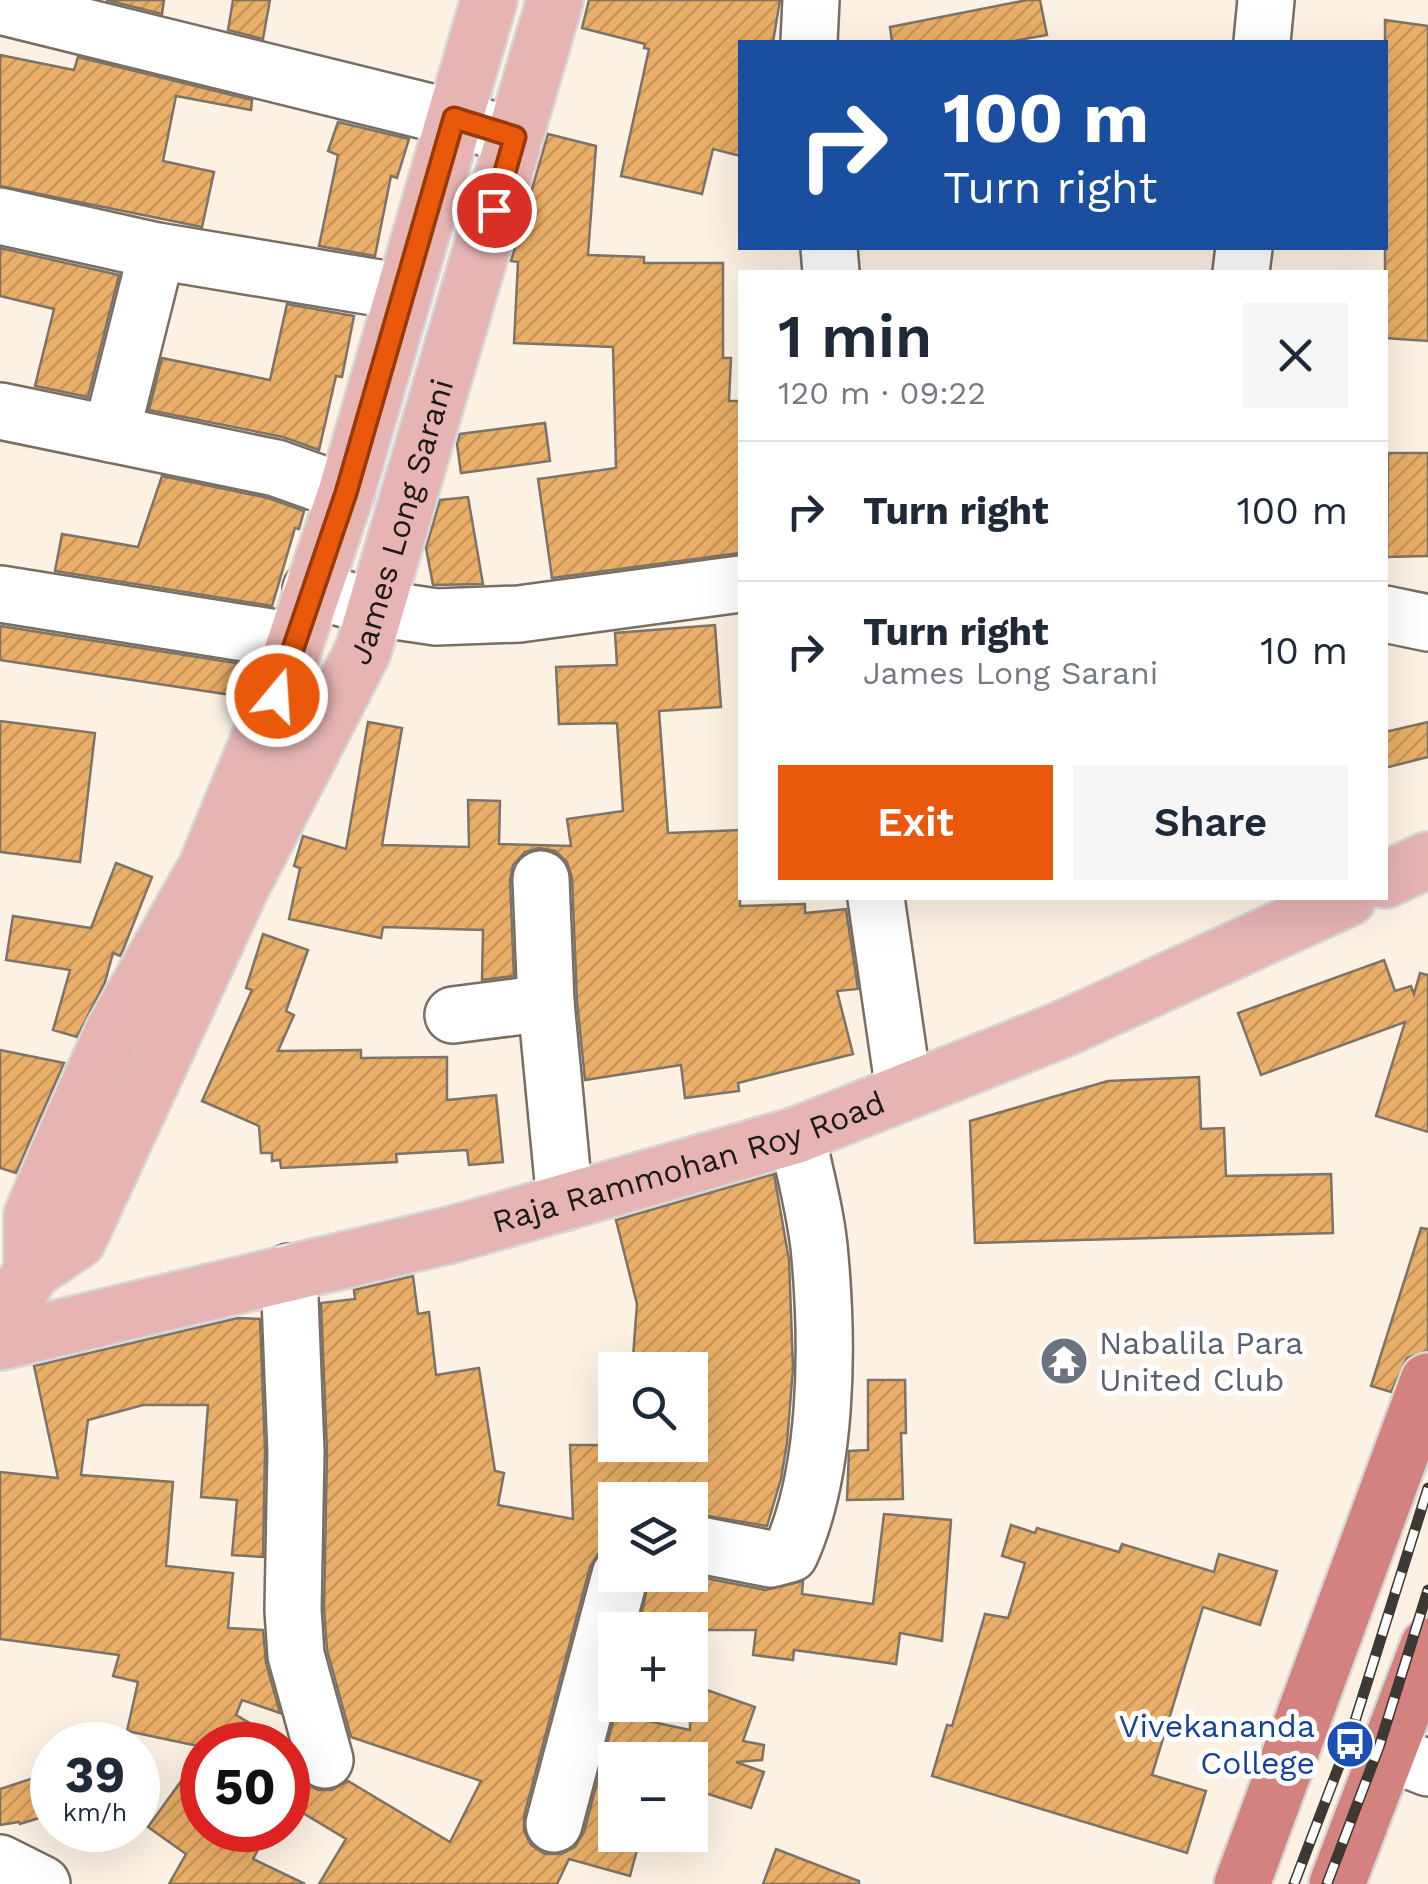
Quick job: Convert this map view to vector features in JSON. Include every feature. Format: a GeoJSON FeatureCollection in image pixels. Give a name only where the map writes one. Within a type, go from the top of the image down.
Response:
{"type":"FeatureCollection","features":[{"type":"Feature","properties":{"kind":"highway"},"geometry":{"type":"LineString","coordinates":[[1242,1884],[1428,1381]]}},
{"type":"Feature","properties":{"kind":"highway"},"geometry":{"type":"LineString","coordinates":[[1338,1884],[1408,1760],[1428,1646]]}},
{"type":"Feature","properties":{"kind":"main road"},"geometry":{"type":"LineString","coordinates":[[0,1325],[32,1271],[32,1215],[113,1032],[206,868],[277,696],[346,493],[488,0]]}},
{"type":"Feature","properties":{"kind":"main road","name":"James Long Sarani"},"geometry":{"type":"LineString","coordinates":[[32,1271],[78,1240],[242,885],[363,651],[555,0]]}},
{"type":"Feature","properties":{"kind":"main road"},"geometry":{"type":"LineString","coordinates":[[1388,879],[1428,860]]}},
{"type":"Feature","properties":{"kind":"main road","name":"Raja Rammohan Roy Road"},"geometry":{"type":"LineString","coordinates":[[0,1342],[454,1234],[797,1135],[1063,1030],[1344,900]]}},
{"type":"Feature","properties":{"kind":"street"},"geometry":{"type":"LineString","coordinates":[[809,40],[811,0]]}},
{"type":"Feature","properties":{"kind":"street"},"geometry":{"type":"LineString","coordinates":[[1262,40],[1266,0]]}},
{"type":"Feature","properties":{"kind":"street"},"geometry":{"type":"LineString","coordinates":[[33,8],[515,137]]}},
{"type":"Feature","properties":{"kind":"street"},"geometry":{"type":"LineString","coordinates":[[0,216],[156,251],[403,292]]}},
{"type":"Feature","properties":{"kind":"street"},"geometry":{"type":"LineString","coordinates":[[111,434],[156,251]]}},
{"type":"Feature","properties":{"kind":"street"},"geometry":{"type":"LineString","coordinates":[[0,411],[276,468],[346,493]]}},
{"type":"Feature","properties":{"kind":"street"},"geometry":{"type":"LineString","coordinates":[[312,589],[376,608],[436,618],[518,614],[738,584]]}},
{"type":"Feature","properties":{"kind":"street"},"geometry":{"type":"LineString","coordinates":[[0,594],[295,641]]}},
{"type":"Feature","properties":{"kind":"street"},"geometry":{"type":"LineString","coordinates":[[1388,615],[1428,623]]}},
{"type":"Feature","properties":{"kind":"street"},"geometry":{"type":"LineString","coordinates":[[541,879],[546,1003],[565,1202]]}},
{"type":"Feature","properties":{"kind":"street"},"geometry":{"type":"LineString","coordinates":[[876,900],[904,1091]]}},
{"type":"Feature","properties":{"kind":"street"},"geometry":{"type":"LineString","coordinates":[[453,1015],[546,1003]]}},
{"type":"Feature","properties":{"kind":"street"},"geometry":{"type":"LineString","coordinates":[[708,1546],[771,1559],[790,1554],[799,1535],[824,1390],[820,1255],[797,1135]]}},
{"type":"Feature","properties":{"kind":"street"},"geometry":{"type":"LineString","coordinates":[[289,1272],[296,1452],[296,1654],[326,1760]]}},
{"type":"Feature","properties":{"kind":"street"},"geometry":{"type":"LineString","coordinates":[[554,1824],[615,1592]]}},
{"type":"Feature","properties":{"kind":"street"},"geometry":{"type":"LineString","coordinates":[[0,1863],[42,1884]]}},
{"type":"Feature","properties":{"kind":"building"},"geometry":{"type":"Polygon","coordinates":[[[106,0],[164,0],[162,14],[106,0]]]}},
{"type":"Feature","properties":{"kind":"building"},"geometry":{"type":"Polygon","coordinates":[[[233,0],[270,0],[263,39],[228,30],[233,0]]]}},
{"type":"Feature","properties":{"kind":"building"},"geometry":{"type":"Polygon","coordinates":[[[589,0],[780,0],[773,40],[738,40],[738,155],[713,149],[702,194],[621,176],[649,49],[644,48],[645,44],[582,28],[589,0]]]}},
{"type":"Feature","properties":{"kind":"building"},"geometry":{"type":"Polygon","coordinates":[[[1040,0],[1047,35],[1019,40],[892,40],[890,27],[1040,0]]]}},
{"type":"Feature","properties":{"kind":"building"},"geometry":{"type":"Polygon","coordinates":[[[1385,20],[1428,26],[1428,341],[1388,338],[1385,20]]]}},
{"type":"Feature","properties":{"kind":"building"},"geometry":{"type":"Polygon","coordinates":[[[0,55],[74,70],[78,57],[252,100],[251,110],[176,96],[163,161],[214,172],[202,227],[0,186],[0,55]]]}},
{"type":"Feature","properties":{"kind":"building"},"geometry":{"type":"Polygon","coordinates":[[[338,122],[409,139],[397,178],[391,176],[375,256],[319,246],[338,155],[328,151],[338,122]]]}},
{"type":"Feature","properties":{"kind":"building"},"geometry":{"type":"Polygon","coordinates":[[[548,134],[596,146],[588,255],[644,257],[644,263],[723,263],[723,358],[731,358],[729,401],[738,401],[738,553],[552,578],[538,479],[616,468],[613,347],[514,343],[518,262],[511,261],[548,134]]]}},
{"type":"Feature","properties":{"kind":"building"},"geometry":{"type":"Polygon","coordinates":[[[0,248],[119,275],[88,397],[35,386],[54,309],[0,296],[0,248]]]}},
{"type":"Feature","properties":{"kind":"building"},"geometry":{"type":"Polygon","coordinates":[[[287,304],[354,316],[342,377],[336,376],[319,450],[283,437],[149,410],[162,358],[270,380],[287,304]]]}},
{"type":"Feature","properties":{"kind":"building"},"geometry":{"type":"Polygon","coordinates":[[[545,423],[550,461],[461,473],[457,444],[460,434],[545,423]]]}},
{"type":"Feature","properties":{"kind":"building"},"geometry":{"type":"Polygon","coordinates":[[[1388,453],[1428,453],[1428,556],[1388,557],[1388,453]]]}},
{"type":"Feature","properties":{"kind":"building"},"geometry":{"type":"Polygon","coordinates":[[[162,476],[268,498],[304,511],[299,529],[295,528],[272,606],[55,571],[62,534],[138,547],[162,476]]]}},
{"type":"Feature","properties":{"kind":"building"},"geometry":{"type":"Polygon","coordinates":[[[468,497],[483,584],[433,585],[426,548],[440,500],[468,497]]]}},
{"type":"Feature","properties":{"kind":"building"},"geometry":{"type":"Polygon","coordinates":[[[715,625],[721,707],[659,711],[668,833],[738,830],[740,906],[805,904],[805,913],[846,909],[858,989],[837,991],[853,1054],[738,1083],[739,1091],[685,1098],[681,1065],[585,1080],[572,878],[567,862],[555,851],[539,848],[525,852],[513,865],[510,880],[514,976],[482,980],[483,930],[383,927],[381,938],[289,919],[300,868],[294,866],[303,836],[346,849],[368,722],[402,728],[382,845],[469,847],[468,800],[500,801],[499,844],[571,846],[567,819],[623,811],[617,723],[559,724],[556,667],[617,665],[615,633],[715,625]]]}},
{"type":"Feature","properties":{"kind":"building"},"geometry":{"type":"Polygon","coordinates":[[[0,626],[242,664],[238,696],[0,660],[0,626]]]}},
{"type":"Feature","properties":{"kind":"building"},"geometry":{"type":"Polygon","coordinates":[[[0,721],[95,733],[80,862],[0,852],[0,721]]]}},
{"type":"Feature","properties":{"kind":"building"},"geometry":{"type":"Polygon","coordinates":[[[1428,722],[1428,757],[1388,767],[1388,731],[1428,722]]]}},
{"type":"Feature","properties":{"kind":"building"},"geometry":{"type":"Polygon","coordinates":[[[116,863],[152,877],[123,950],[120,956],[113,953],[105,982],[77,1037],[53,1030],[70,970],[6,960],[13,916],[91,928],[116,863]]]}},
{"type":"Feature","properties":{"kind":"building"},"geometry":{"type":"Polygon","coordinates":[[[263,934],[308,950],[286,1011],[294,1015],[278,1051],[361,1050],[361,1058],[447,1057],[447,1100],[496,1095],[503,1162],[469,1165],[467,1150],[396,1154],[397,1162],[281,1168],[280,1160],[272,1161],[272,1153],[261,1153],[259,1126],[202,1101],[252,990],[246,988],[263,934]]]}},
{"type":"Feature","properties":{"kind":"building"},"geometry":{"type":"Polygon","coordinates":[[[1384,960],[1395,991],[1411,986],[1414,994],[1420,973],[1428,975],[1428,1132],[1376,1116],[1405,1022],[1261,1075],[1238,1013],[1384,960]]]}},
{"type":"Feature","properties":{"kind":"building"},"geometry":{"type":"Polygon","coordinates":[[[0,1050],[64,1063],[16,1173],[0,1168],[0,1050]]]}},
{"type":"Feature","properties":{"kind":"building"},"geometry":{"type":"Polygon","coordinates":[[[1199,1077],[1201,1129],[1224,1128],[1226,1176],[1331,1174],[1333,1233],[975,1243],[970,1121],[1108,1081],[1199,1077]]]}},
{"type":"Feature","properties":{"kind":"building"},"geometry":{"type":"Polygon","coordinates":[[[774,1174],[789,1260],[793,1368],[787,1443],[767,1526],[708,1516],[708,1482],[598,1482],[598,1554],[590,1567],[524,1816],[524,1831],[531,1845],[545,1854],[561,1854],[575,1847],[584,1832],[598,1779],[598,1852],[636,1852],[630,1876],[569,1859],[557,1884],[319,1884],[346,1839],[310,1817],[310,1786],[332,1790],[348,1781],[450,1842],[481,1781],[351,1737],[327,1650],[324,1609],[327,1451],[321,1303],[355,1299],[354,1290],[413,1276],[418,1314],[429,1312],[436,1375],[479,1368],[495,1471],[504,1473],[498,1505],[573,1519],[570,1445],[598,1445],[598,1462],[708,1462],[708,1352],[633,1352],[637,1304],[616,1220],[774,1174]]]}},
{"type":"Feature","properties":{"kind":"building"},"geometry":{"type":"Polygon","coordinates":[[[1421,1228],[1428,1229],[1428,1351],[1407,1358],[1391,1392],[1371,1386],[1421,1228]]]}},
{"type":"Feature","properties":{"kind":"building"},"geometry":{"type":"Polygon","coordinates":[[[238,1318],[260,1319],[265,1452],[263,1557],[232,1555],[237,1500],[201,1497],[208,1405],[143,1405],[88,1420],[81,1475],[173,1482],[166,1566],[233,1573],[228,1628],[263,1630],[266,1663],[280,1713],[242,1700],[236,1715],[248,1722],[180,1722],[180,1742],[160,1738],[160,1722],[129,1722],[138,1682],[113,1676],[119,1655],[0,1639],[0,1472],[58,1478],[34,1366],[238,1318]]]}},
{"type":"Feature","properties":{"kind":"building"},"geometry":{"type":"Polygon","coordinates":[[[868,1380],[905,1380],[906,1433],[901,1433],[903,1499],[847,1500],[849,1451],[868,1450],[868,1380]]]}},
{"type":"Feature","properties":{"kind":"building"},"geometry":{"type":"Polygon","coordinates":[[[884,1514],[951,1520],[942,1641],[900,1633],[896,1664],[794,1650],[793,1660],[753,1655],[756,1630],[708,1630],[708,1612],[642,1612],[646,1592],[708,1592],[708,1579],[766,1590],[803,1581],[802,1594],[873,1604],[884,1514]]]}},
{"type":"Feature","properties":{"kind":"building"},"geometry":{"type":"Polygon","coordinates":[[[1011,1525],[1035,1533],[1037,1528],[1119,1552],[1122,1544],[1214,1572],[1219,1554],[1277,1571],[1260,1625],[1203,1607],[1152,1775],[1206,1791],[1187,1853],[932,1776],[947,1725],[952,1726],[985,1614],[1008,1618],[1025,1563],[1002,1556],[1011,1525]]]}},
{"type":"Feature","properties":{"kind":"building"},"geometry":{"type":"Polygon","coordinates":[[[708,1690],[755,1707],[743,1741],[764,1745],[762,1760],[736,1762],[764,1772],[751,1808],[708,1794],[708,1742],[608,1742],[613,1722],[652,1722],[690,1730],[690,1722],[708,1722],[708,1690]]]}},
{"type":"Feature","properties":{"kind":"building"},"geometry":{"type":"Polygon","coordinates":[[[30,1779],[30,1821],[0,1825],[0,1789],[30,1779]]]}},
{"type":"Feature","properties":{"kind":"building"},"geometry":{"type":"Polygon","coordinates":[[[180,1783],[180,1850],[160,1836],[160,1810],[180,1783]]]}},
{"type":"Feature","properties":{"kind":"building"},"geometry":{"type":"Polygon","coordinates":[[[776,1849],[859,1881],[859,1884],[763,1884],[776,1849]]]}},
{"type":"Feature","properties":{"kind":"building"},"geometry":{"type":"Polygon","coordinates":[[[183,1852],[257,1852],[253,1859],[305,1884],[169,1884],[186,1854],[183,1852]]]}},
{"type":"Feature","properties":{"kind":"railway"},"geometry":{"type":"LineString","coordinates":[[1294,1884],[1350,1737],[1428,1488]]}},
{"type":"Feature","properties":{"kind":"railway"},"geometry":{"type":"LineString","coordinates":[[1327,1884],[1379,1747],[1428,1590]]}},
{"type":"Feature","properties":{"kind":"place","name":"Nabalila Para United Club"},"geometry":{"type":"Point","coordinates":[1064,1361]}},
{"type":"Feature","properties":{"kind":"place","name":"Vivekananda College"},"geometry":{"type":"Point","coordinates":[1350,1744]}},
{"type":"Feature","properties":{"kind":"route"},"geometry":{"type":"LineString","coordinates":[[277,696],[346,493],[454,118],[515,137],[494,210]]}}]}
